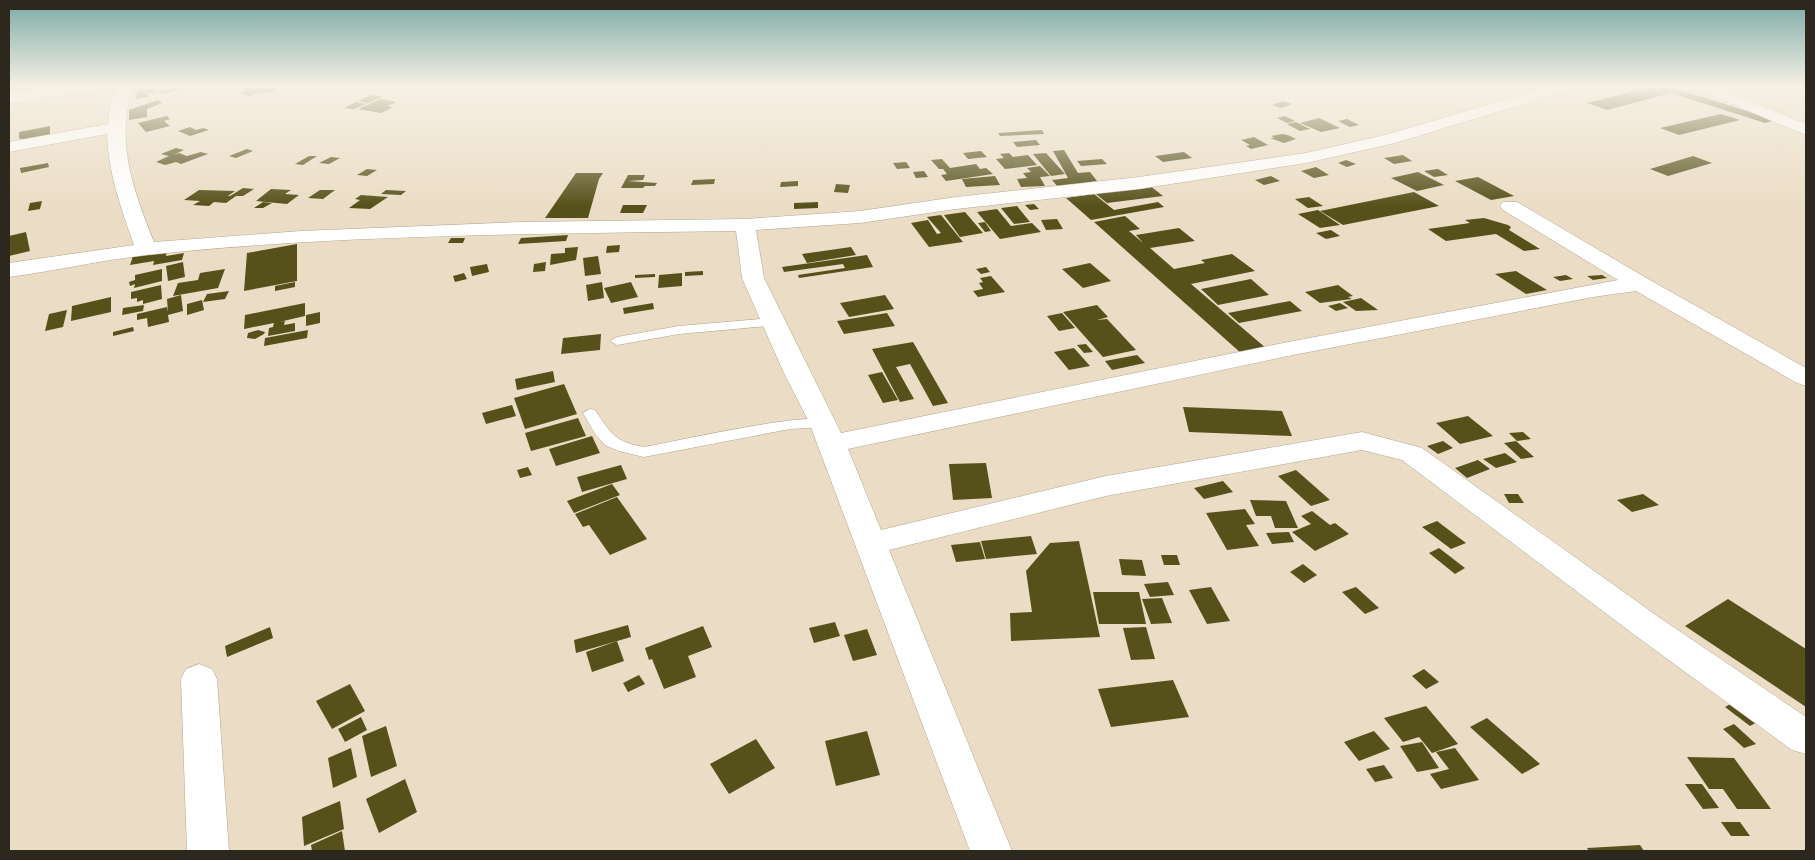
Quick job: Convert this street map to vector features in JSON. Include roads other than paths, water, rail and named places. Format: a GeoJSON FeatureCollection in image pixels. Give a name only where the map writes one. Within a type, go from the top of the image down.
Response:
{"type":"FeatureCollection","features":[{"type":"Feature","properties":{"kind":"street"},"geometry":{"type":"LineString","coordinates":[[9,270],[146,249],[301,237],[520,228],[745,225],[860,217],[956,203],[1139,183],[1306,158],[1389,139],[1432,126]]}},
{"type":"Feature","properties":{"kind":"street"},"geometry":{"type":"LineString","coordinates":[[9,147],[117,127],[116,148],[128,199],[146,249]]}},
{"type":"Feature","properties":{"kind":"street"},"geometry":{"type":"LineString","coordinates":[[1510,206],[1640,284],[1806,378]]}},
{"type":"Feature","properties":{"kind":"street"},"geometry":{"type":"LineString","coordinates":[[745,225],[753,278],[827,433],[991,851]]}},
{"type":"Feature","properties":{"kind":"street"},"geometry":{"type":"LineString","coordinates":[[827,433],[1298,347],[1593,290],[1640,284]]}},
{"type":"Feature","properties":{"kind":"street"},"geometry":{"type":"LineString","coordinates":[[871,543],[1106,486],[1362,441],[1412,454],[1648,627],[1806,738]]}},
{"type":"Feature","properties":{"kind":"street"},"geometry":{"type":"LineString","coordinates":[[199,679],[208,851]]}},
{"type":"Feature","properties":{"kind":"lane"},"geometry":{"type":"LineString","coordinates":[[617,340],[679,330],[774,322]]}},
{"type":"Feature","properties":{"kind":"lane"},"geometry":{"type":"LineString","coordinates":[[590,413],[602,436],[623,449],[644,452],[790,424],[827,433]]}}]}
